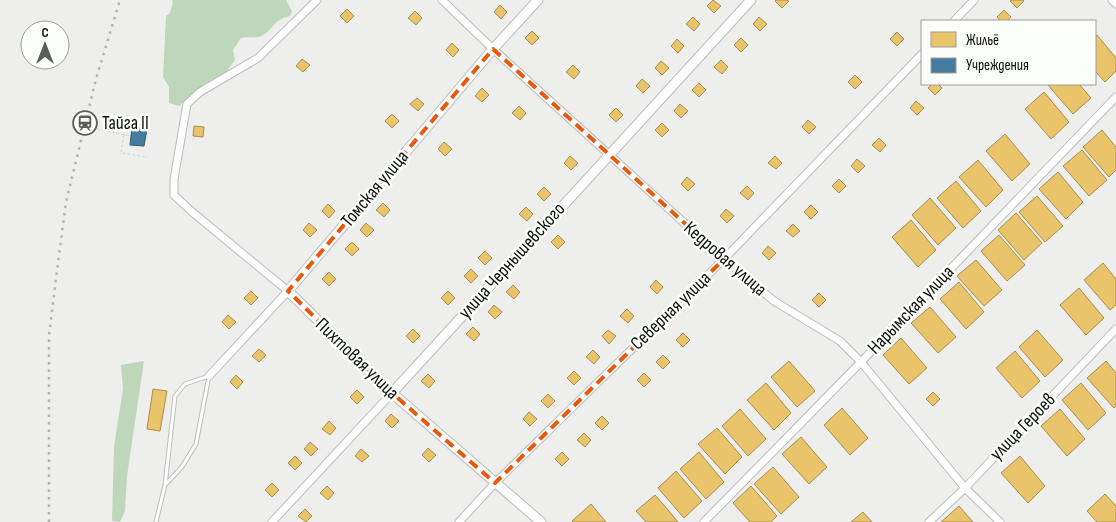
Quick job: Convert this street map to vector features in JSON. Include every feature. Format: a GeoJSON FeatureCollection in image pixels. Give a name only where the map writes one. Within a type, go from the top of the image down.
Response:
{"type":"FeatureCollection","features":[{"type":"Feature","properties":{"kind":"street","name":"Пихтовая улица"},"geometry":{"type":"LineString","coordinates":[[317,0],[258,58],[200,92],[187,104],[174,178],[174,195],[191,212],[288,291],[392,393],[541,522]]}},
{"type":"Feature","properties":{"kind":"street","name":"Кедровая улица"},"geometry":{"type":"LineString","coordinates":[[442,0],[608,156],[724,260],[774,301],[840,341],[861,362],[965,488],[1000,522]]}},
{"type":"Feature","properties":{"kind":"street","name":"Томская улица"},"geometry":{"type":"LineString","coordinates":[[209,376],[288,291],[493,49],[538,0]]}},
{"type":"Feature","properties":{"kind":"street","name":"улица Чернышевского"},"geometry":{"type":"LineString","coordinates":[[272,522],[751,0]]}},
{"type":"Feature","properties":{"kind":"street"},"geometry":{"type":"LineString","coordinates":[[955,20],[974,0]]}},
{"type":"Feature","properties":{"kind":"street"},"geometry":{"type":"LineString","coordinates":[[1112,0],[1116,4]]}},
{"type":"Feature","properties":{"kind":"street","name":"Северная улица"},"geometry":{"type":"LineString","coordinates":[[459,522],[496,483],[724,260],[921,55]]}},
{"type":"Feature","properties":{"kind":"street","name":"Нарымская улица"},"geometry":{"type":"LineString","coordinates":[[704,522],[1116,97]]}},
{"type":"Feature","properties":{"kind":"street","name":"улица Героев"},"geometry":{"type":"LineString","coordinates":[[929,522],[965,488],[1116,330]]}},
{"type":"Feature","properties":{"kind":"lane"},"geometry":{"type":"LineString","coordinates":[[156,522],[165,485],[175,396],[185,384],[209,376],[196,444],[182,467],[165,485]]}},
{"type":"Feature","properties":{"kind":"path"},"geometry":{"type":"LineString","coordinates":[[97,129],[131,136]]}},
{"type":"Feature","properties":{"kind":"path"},"geometry":{"type":"LineString","coordinates":[[124,134],[121,153],[148,157]]}},
{"type":"Feature","properties":{"kind":"highlighted area"},"geometry":{"type":"Polygon","coordinates":[[[493,49],[724,259],[495,483],[392,393],[288,291],[493,49]]]}},
{"type":"Feature","properties":{"kind":"green space"},"geometry":{"type":"Polygon","coordinates":[[[172,0],[286,0],[292,11],[290,16],[277,22],[265,34],[241,38],[233,50],[235,60],[226,72],[204,84],[179,106],[169,103],[169,87],[163,77],[166,16],[170,13],[172,0]]]}},
{"type":"Feature","properties":{"kind":"green space"},"geometry":{"type":"Polygon","coordinates":[[[144,361],[127,476],[125,511],[120,522],[112,521],[114,447],[123,389],[121,365],[144,361]]]}},
{"type":"Feature","properties":{"kind":"building: Жильё"},"geometry":{"type":"Polygon","coordinates":[[[713,0],[721,6],[714,13],[707,6],[713,0]]]}},
{"type":"Feature","properties":{"kind":"building: Жильё"},"geometry":{"type":"Polygon","coordinates":[[[776,0],[787,0],[789,1],[782,8],[776,0]]]}},
{"type":"Feature","properties":{"kind":"building: Жильё"},"geometry":{"type":"Polygon","coordinates":[[[1010,1],[1024,1],[1017,8],[1010,1]]]}},
{"type":"Feature","properties":{"kind":"building: Жильё"},"geometry":{"type":"Polygon","coordinates":[[[500,5],[507,12],[501,19],[494,12],[500,5]]]}},
{"type":"Feature","properties":{"kind":"building: Жильё"},"geometry":{"type":"Polygon","coordinates":[[[347,9],[354,16],[347,23],[340,16],[347,9]]]}},
{"type":"Feature","properties":{"kind":"building: Жильё"},"geometry":{"type":"Polygon","coordinates":[[[1004,10],[1011,17],[1008,20],[1000,20],[997,17],[1004,10]]]}},
{"type":"Feature","properties":{"kind":"building: Жильё"},"geometry":{"type":"Polygon","coordinates":[[[415,11],[422,18],[416,25],[408,18],[415,11]]]}},
{"type":"Feature","properties":{"kind":"building: Жильё"},"geometry":{"type":"Polygon","coordinates":[[[693,17],[700,24],[694,31],[686,24],[693,17]]]}},
{"type":"Feature","properties":{"kind":"building: Жильё"},"geometry":{"type":"Polygon","coordinates":[[[759,17],[767,24],[760,31],[753,24],[759,17]]]}},
{"type":"Feature","properties":{"kind":"building: Жильё"},"geometry":{"type":"Polygon","coordinates":[[[532,31],[539,38],[532,45],[525,38],[532,31]]]}},
{"type":"Feature","properties":{"kind":"building: Жильё"},"geometry":{"type":"Polygon","coordinates":[[[897,32],[904,39],[897,46],[890,39],[897,32]]]}},
{"type":"Feature","properties":{"kind":"building: Жильё"},"geometry":{"type":"Polygon","coordinates":[[[1096,36],[1116,58],[1116,71],[1105,82],[1096,72],[1096,36]]]}},
{"type":"Feature","properties":{"kind":"building: Жильё"},"geometry":{"type":"Polygon","coordinates":[[[741,38],[748,45],[741,52],[734,45],[741,38]]]}},
{"type":"Feature","properties":{"kind":"building: Жильё"},"geometry":{"type":"Polygon","coordinates":[[[677,39],[684,46],[678,53],[671,46],[677,39]]]}},
{"type":"Feature","properties":{"kind":"building: Жильё"},"geometry":{"type":"Polygon","coordinates":[[[452,43],[459,50],[453,57],[446,50],[452,43]]]}},
{"type":"Feature","properties":{"kind":"building: Жильё"},"geometry":{"type":"Polygon","coordinates":[[[302,59],[310,65],[303,72],[296,66],[302,59]]]}},
{"type":"Feature","properties":{"kind":"building: Жильё"},"geometry":{"type":"Polygon","coordinates":[[[721,60],[728,67],[722,74],[714,67],[721,60]]]}},
{"type":"Feature","properties":{"kind":"building: Жильё"},"geometry":{"type":"Polygon","coordinates":[[[661,61],[669,68],[662,75],[655,68],[661,61]]]}},
{"type":"Feature","properties":{"kind":"building: Жильё"},"geometry":{"type":"Polygon","coordinates":[[[573,65],[580,72],[574,79],[566,72],[573,65]]]}},
{"type":"Feature","properties":{"kind":"building: Жильё"},"geometry":{"type":"Polygon","coordinates":[[[855,75],[862,82],[855,89],[848,82],[855,75]]]}},
{"type":"Feature","properties":{"kind":"building: Жильё"},"geometry":{"type":"Polygon","coordinates":[[[642,79],[650,86],[643,93],[636,86],[642,79]]]}},
{"type":"Feature","properties":{"kind":"building: Жильё"},"geometry":{"type":"Polygon","coordinates":[[[699,83],[706,90],[699,97],[692,90],[699,83]]]}},
{"type":"Feature","properties":{"kind":"building: Жильё"},"geometry":{"type":"Polygon","coordinates":[[[931,85],[939,85],[942,88],[935,95],[928,88],[931,85]]]}},
{"type":"Feature","properties":{"kind":"building: Жильё"},"geometry":{"type":"Polygon","coordinates":[[[1048,85],[1080,85],[1091,98],[1073,114],[1048,85]]]}},
{"type":"Feature","properties":{"kind":"building: Жильё"},"geometry":{"type":"Polygon","coordinates":[[[482,88],[489,95],[482,102],[475,96],[482,88]]]}},
{"type":"Feature","properties":{"kind":"building: Жильё"},"geometry":{"type":"Polygon","coordinates":[[[1044,92],[1069,122],[1051,139],[1025,109],[1044,92]]]}},
{"type":"Feature","properties":{"kind":"building: Жильё"},"geometry":{"type":"Polygon","coordinates":[[[417,98],[424,104],[418,111],[410,104],[417,98]]]}},
{"type":"Feature","properties":{"kind":"building: Жильё"},"geometry":{"type":"Polygon","coordinates":[[[916,101],[924,108],[917,115],[910,108],[916,101]]]}},
{"type":"Feature","properties":{"kind":"building: Жильё"},"geometry":{"type":"Polygon","coordinates":[[[680,104],[688,111],[681,118],[674,111],[680,104]]]}},
{"type":"Feature","properties":{"kind":"building: Жильё"},"geometry":{"type":"Polygon","coordinates":[[[519,106],[526,113],[520,120],[512,113],[519,106]]]}},
{"type":"Feature","properties":{"kind":"building: Жильё"},"geometry":{"type":"Polygon","coordinates":[[[616,108],[623,115],[616,122],[609,115],[616,108]]]}},
{"type":"Feature","properties":{"kind":"building: Жильё"},"geometry":{"type":"Polygon","coordinates":[[[392,114],[399,121],[392,128],[385,121],[392,114]]]}},
{"type":"Feature","properties":{"kind":"building: Жильё"},"geometry":{"type":"Polygon","coordinates":[[[808,120],[816,127],[809,134],[802,127],[808,120]]]}},
{"type":"Feature","properties":{"kind":"building: Жильё"},"geometry":{"type":"Polygon","coordinates":[[[662,123],[669,130],[662,137],[655,130],[662,123]]]}},
{"type":"Feature","properties":{"kind":"building: Жильё"},"geometry":{"type":"Polygon","coordinates":[[[194,126],[204,127],[203,137],[193,136],[194,126]]]}},
{"type":"Feature","properties":{"kind":"building: Жильё"},"geometry":{"type":"Polygon","coordinates":[[[1102,130],[1116,147],[1116,170],[1109,177],[1083,147],[1102,130]]]}},
{"type":"Feature","properties":{"kind":"building: Жильё"},"geometry":{"type":"Polygon","coordinates":[[[1005,134],[1030,164],[1012,181],[986,151],[1005,134]]]}},
{"type":"Feature","properties":{"kind":"building: Жильё"},"geometry":{"type":"Polygon","coordinates":[[[879,138],[886,145],[880,152],[872,145],[879,138]]]}},
{"type":"Feature","properties":{"kind":"building: Жильё"},"geometry":{"type":"Polygon","coordinates":[[[444,142],[452,149],[445,156],[438,149],[444,142]]]}},
{"type":"Feature","properties":{"kind":"building: Жильё"},"geometry":{"type":"Polygon","coordinates":[[[1082,150],[1107,180],[1089,196],[1063,166],[1082,150]]]}},
{"type":"Feature","properties":{"kind":"building: Жильё"},"geometry":{"type":"Polygon","coordinates":[[[570,156],[578,163],[571,170],[564,163],[570,156]]]}},
{"type":"Feature","properties":{"kind":"building: Жильё"},"geometry":{"type":"Polygon","coordinates":[[[775,156],[782,163],[776,169],[768,163],[775,156]]]}},
{"type":"Feature","properties":{"kind":"building: Жильё"},"geometry":{"type":"Polygon","coordinates":[[[857,159],[865,166],[858,173],[851,166],[857,159]]]}},
{"type":"Feature","properties":{"kind":"building: Жильё"},"geometry":{"type":"Polygon","coordinates":[[[978,160],[1003,190],[986,207],[959,177],[978,160]]]}},
{"type":"Feature","properties":{"kind":"building: Жильё"},"geometry":{"type":"Polygon","coordinates":[[[1058,172],[1083,202],[1066,219],[1039,189],[1058,172]]]}},
{"type":"Feature","properties":{"kind":"building: Жильё"},"geometry":{"type":"Polygon","coordinates":[[[687,177],[695,184],[688,191],[681,184],[687,177]]]}},
{"type":"Feature","properties":{"kind":"building: Жильё"},"geometry":{"type":"Polygon","coordinates":[[[839,179],[846,186],[839,193],[832,186],[839,179]]]}},
{"type":"Feature","properties":{"kind":"building: Жильё"},"geometry":{"type":"Polygon","coordinates":[[[956,181],[981,211],[963,228],[937,198],[956,181]]]}},
{"type":"Feature","properties":{"kind":"building: Жильё"},"geometry":{"type":"Polygon","coordinates":[[[747,186],[754,193],[748,200],[740,193],[747,186]]]}},
{"type":"Feature","properties":{"kind":"building: Жильё"},"geometry":{"type":"Polygon","coordinates":[[[544,187],[551,194],[544,201],[537,194],[544,187]]]}},
{"type":"Feature","properties":{"kind":"building: Жильё"},"geometry":{"type":"Polygon","coordinates":[[[1037,196],[1063,226],[1045,242],[1019,212],[1037,196]]]}},
{"type":"Feature","properties":{"kind":"building: Жильё"},"geometry":{"type":"Polygon","coordinates":[[[930,198],[956,228],[938,245],[912,215],[930,198]]]}},
{"type":"Feature","properties":{"kind":"building: Жильё"},"geometry":{"type":"Polygon","coordinates":[[[383,203],[390,210],[384,217],[376,210],[383,203]]]}},
{"type":"Feature","properties":{"kind":"building: Жильё"},"geometry":{"type":"Polygon","coordinates":[[[328,204],[335,211],[329,218],[322,211],[328,204]]]}},
{"type":"Feature","properties":{"kind":"building: Жильё"},"geometry":{"type":"Polygon","coordinates":[[[811,205],[818,212],[811,219],[804,212],[811,205]]]}},
{"type":"Feature","properties":{"kind":"building: Жильё"},"geometry":{"type":"Polygon","coordinates":[[[526,207],[533,214],[527,221],[519,214],[526,207]]]}},
{"type":"Feature","properties":{"kind":"building: Жильё"},"geometry":{"type":"Polygon","coordinates":[[[726,209],[734,216],[727,223],[720,216],[726,209]]]}},
{"type":"Feature","properties":{"kind":"building: Жильё"},"geometry":{"type":"Polygon","coordinates":[[[1016,213],[1042,243],[1024,260],[998,230],[1016,213]]]}},
{"type":"Feature","properties":{"kind":"building: Жильё"},"geometry":{"type":"Polygon","coordinates":[[[911,220],[936,250],[918,267],[892,237],[911,220]]]}},
{"type":"Feature","properties":{"kind":"building: Жильё"},"geometry":{"type":"Polygon","coordinates":[[[309,223],[317,230],[310,237],[303,230],[309,223]]]}},
{"type":"Feature","properties":{"kind":"building: Жильё"},"geometry":{"type":"Polygon","coordinates":[[[366,223],[374,230],[367,237],[360,230],[366,223]]]}},
{"type":"Feature","properties":{"kind":"building: Жильё"},"geometry":{"type":"Polygon","coordinates":[[[793,224],[800,231],[793,237],[786,231],[793,224]]]}},
{"type":"Feature","properties":{"kind":"building: Жильё"},"geometry":{"type":"Polygon","coordinates":[[[558,235],[565,242],[558,249],[551,242],[558,235]]]}},
{"type":"Feature","properties":{"kind":"building: Жильё"},"geometry":{"type":"Polygon","coordinates":[[[999,235],[1025,265],[1007,281],[981,251],[999,235]]]}},
{"type":"Feature","properties":{"kind":"building: Жильё"},"geometry":{"type":"Polygon","coordinates":[[[352,242],[359,249],[352,256],[345,249],[352,242]]]}},
{"type":"Feature","properties":{"kind":"building: Жильё"},"geometry":{"type":"Polygon","coordinates":[[[768,246],[776,253],[769,260],[762,253],[768,246]]]}},
{"type":"Feature","properties":{"kind":"building: Жильё"},"geometry":{"type":"Polygon","coordinates":[[[485,251],[492,258],[485,265],[478,258],[485,251]]]}},
{"type":"Feature","properties":{"kind":"building: Жильё"},"geometry":{"type":"Polygon","coordinates":[[[976,260],[1002,290],[984,306],[957,276],[976,260]]]}},
{"type":"Feature","properties":{"kind":"building: Жильё"},"geometry":{"type":"Polygon","coordinates":[[[1103,263],[1116,279],[1116,305],[1110,310],[1084,280],[1103,263]]]}},
{"type":"Feature","properties":{"kind":"building: Жильё"},"geometry":{"type":"Polygon","coordinates":[[[471,269],[478,276],[471,283],[464,276],[471,269]]]}},
{"type":"Feature","properties":{"kind":"building: Жильё"},"geometry":{"type":"Polygon","coordinates":[[[329,272],[336,279],[329,286],[322,279],[329,272]]]}},
{"type":"Feature","properties":{"kind":"building: Жильё"},"geometry":{"type":"Polygon","coordinates":[[[656,280],[663,287],[657,294],[650,287],[656,280]]]}},
{"type":"Feature","properties":{"kind":"building: Жильё"},"geometry":{"type":"Polygon","coordinates":[[[959,282],[984,312],[966,329],[940,299],[959,282]]]}},
{"type":"Feature","properties":{"kind":"building: Жильё"},"geometry":{"type":"Polygon","coordinates":[[[513,285],[520,292],[514,299],[506,292],[513,285]]]}},
{"type":"Feature","properties":{"kind":"building: Жильё"},"geometry":{"type":"Polygon","coordinates":[[[1079,288],[1104,318],[1086,335],[1060,305],[1079,288]]]}},
{"type":"Feature","properties":{"kind":"building: Жильё"},"geometry":{"type":"Polygon","coordinates":[[[251,291],[258,298],[251,305],[244,298],[251,291]]]}},
{"type":"Feature","properties":{"kind":"building: Жильё"},"geometry":{"type":"Polygon","coordinates":[[[448,291],[455,298],[448,305],[441,298],[448,291]]]}},
{"type":"Feature","properties":{"kind":"building: Жильё"},"geometry":{"type":"Polygon","coordinates":[[[819,293],[826,300],[819,307],[812,300],[819,293]]]}},
{"type":"Feature","properties":{"kind":"building: Жильё"},"geometry":{"type":"Polygon","coordinates":[[[494,305],[502,312],[495,319],[488,312],[494,305]]]}},
{"type":"Feature","properties":{"kind":"building: Жильё"},"geometry":{"type":"Polygon","coordinates":[[[930,307],[956,337],[938,353],[911,323],[930,307]]]}},
{"type":"Feature","properties":{"kind":"building: Жильё"},"geometry":{"type":"Polygon","coordinates":[[[627,309],[634,316],[628,323],[620,316],[627,309]]]}},
{"type":"Feature","properties":{"kind":"building: Жильё"},"geometry":{"type":"Polygon","coordinates":[[[228,315],[236,322],[229,329],[222,322],[228,315]]]}},
{"type":"Feature","properties":{"kind":"building: Жильё"},"geometry":{"type":"Polygon","coordinates":[[[473,327],[480,334],[474,341],[466,334],[473,327]]]}},
{"type":"Feature","properties":{"kind":"building: Жильё"},"geometry":{"type":"Polygon","coordinates":[[[413,329],[420,336],[413,343],[406,336],[413,329]]]}},
{"type":"Feature","properties":{"kind":"building: Жильё"},"geometry":{"type":"Polygon","coordinates":[[[608,330],[616,336],[609,344],[602,336],[608,330]]]}},
{"type":"Feature","properties":{"kind":"building: Жильё"},"geometry":{"type":"Polygon","coordinates":[[[1037,330],[1063,360],[1045,377],[1019,347],[1037,330]]]}},
{"type":"Feature","properties":{"kind":"building: Жильё"},"geometry":{"type":"Polygon","coordinates":[[[683,333],[690,340],[683,347],[676,340],[683,333]]]}},
{"type":"Feature","properties":{"kind":"building: Жильё"},"geometry":{"type":"Polygon","coordinates":[[[901,338],[927,368],[909,384],[883,355],[901,338]]]}},
{"type":"Feature","properties":{"kind":"building: Жильё"},"geometry":{"type":"Polygon","coordinates":[[[259,349],[266,355],[259,362],[252,356],[259,349]]]}},
{"type":"Feature","properties":{"kind":"building: Жильё"},"geometry":{"type":"Polygon","coordinates":[[[593,350],[600,357],[594,364],[586,357],[593,350]]]}},
{"type":"Feature","properties":{"kind":"building: Жильё"},"geometry":{"type":"Polygon","coordinates":[[[1015,351],[1040,381],[1022,398],[996,368],[1015,351]]]}},
{"type":"Feature","properties":{"kind":"building: Жильё"},"geometry":{"type":"Polygon","coordinates":[[[663,355],[670,362],[663,369],[656,362],[663,355]]]}},
{"type":"Feature","properties":{"kind":"building: Жильё"},"geometry":{"type":"Polygon","coordinates":[[[789,361],[815,391],[797,407],[771,377],[789,361]]]}},
{"type":"Feature","properties":{"kind":"building: Жильё"},"geometry":{"type":"Polygon","coordinates":[[[1106,361],[1116,373],[1116,406],[1114,408],[1087,378],[1106,361]]]}},
{"type":"Feature","properties":{"kind":"building: Жильё"},"geometry":{"type":"Polygon","coordinates":[[[574,371],[581,378],[574,385],[567,378],[574,371]]]}},
{"type":"Feature","properties":{"kind":"building: Жильё"},"geometry":{"type":"Polygon","coordinates":[[[644,373],[651,380],[644,387],[637,380],[644,373]]]}},
{"type":"Feature","properties":{"kind":"building: Жильё"},"geometry":{"type":"Polygon","coordinates":[[[428,374],[435,381],[429,388],[421,381],[428,374]]]}},
{"type":"Feature","properties":{"kind":"building: Жильё"},"geometry":{"type":"Polygon","coordinates":[[[236,375],[243,382],[237,389],[230,382],[236,375]]]}},
{"type":"Feature","properties":{"kind":"building: Жильё"},"geometry":{"type":"Polygon","coordinates":[[[766,383],[791,413],[774,430],[747,400],[766,383]]]}},
{"type":"Feature","properties":{"kind":"building: Жильё"},"geometry":{"type":"Polygon","coordinates":[[[1081,383],[1106,413],[1088,430],[1062,400],[1081,383]]]}},
{"type":"Feature","properties":{"kind":"building: Жильё"},"geometry":{"type":"Polygon","coordinates":[[[153,389],[167,391],[160,431],[147,429],[153,389]]]}},
{"type":"Feature","properties":{"kind":"building: Жильё"},"geometry":{"type":"Polygon","coordinates":[[[357,390],[364,397],[357,404],[350,397],[357,390]]]}},
{"type":"Feature","properties":{"kind":"building: Жильё"},"geometry":{"type":"Polygon","coordinates":[[[933,392],[940,399],[933,406],[926,399],[933,392]]]}},
{"type":"Feature","properties":{"kind":"building: Жильё"},"geometry":{"type":"Polygon","coordinates":[[[548,394],[555,401],[548,408],[541,401],[548,394]]]}},
{"type":"Feature","properties":{"kind":"building: Жильё"},"geometry":{"type":"Polygon","coordinates":[[[842,408],[868,438],[850,455],[824,425],[842,408]]]}},
{"type":"Feature","properties":{"kind":"building: Жильё"},"geometry":{"type":"Polygon","coordinates":[[[740,409],[766,439],[748,456],[722,426],[740,409]]]}},
{"type":"Feature","properties":{"kind":"building: Жильё"},"geometry":{"type":"Polygon","coordinates":[[[1060,409],[1085,439],[1067,456],[1041,426],[1060,409]]]}},
{"type":"Feature","properties":{"kind":"building: Жильё"},"geometry":{"type":"Polygon","coordinates":[[[529,412],[537,419],[530,426],[523,419],[529,412]]]}},
{"type":"Feature","properties":{"kind":"building: Жильё"},"geometry":{"type":"Polygon","coordinates":[[[391,414],[399,421],[392,428],[385,421],[391,414]]]}},
{"type":"Feature","properties":{"kind":"building: Жильё"},"geometry":{"type":"Polygon","coordinates":[[[602,416],[609,423],[602,430],[595,423],[602,416]]]}},
{"type":"Feature","properties":{"kind":"building: Жильё"},"geometry":{"type":"Polygon","coordinates":[[[329,421],[336,428],[330,435],[322,429],[329,421]]]}},
{"type":"Feature","properties":{"kind":"building: Жильё"},"geometry":{"type":"Polygon","coordinates":[[[717,428],[742,457],[725,474],[698,444],[717,428]]]}},
{"type":"Feature","properties":{"kind":"building: Жильё"},"geometry":{"type":"Polygon","coordinates":[[[584,433],[591,440],[585,447],[577,440],[584,433]]]}},
{"type":"Feature","properties":{"kind":"building: Жильё"},"geometry":{"type":"Polygon","coordinates":[[[801,437],[827,467],[809,484],[782,454],[801,437]]]}},
{"type":"Feature","properties":{"kind":"building: Жильё"},"geometry":{"type":"Polygon","coordinates":[[[310,442],[318,449],[311,456],[304,449],[310,442]]]}},
{"type":"Feature","properties":{"kind":"building: Жильё"},"geometry":{"type":"Polygon","coordinates":[[[428,448],[436,455],[429,462],[422,455],[428,448]]]}},
{"type":"Feature","properties":{"kind":"building: Жильё"},"geometry":{"type":"Polygon","coordinates":[[[361,449],[369,456],[362,462],[355,456],[361,449]]]}},
{"type":"Feature","properties":{"kind":"building: Жильё"},"geometry":{"type":"Polygon","coordinates":[[[562,452],[569,459],[562,466],[555,459],[562,452]]]}},
{"type":"Feature","properties":{"kind":"building: Жильё"},"geometry":{"type":"Polygon","coordinates":[[[699,452],[724,482],[706,499],[680,469],[699,452]]]}},
{"type":"Feature","properties":{"kind":"building: Жильё"},"geometry":{"type":"Polygon","coordinates":[[[295,456],[302,463],[295,470],[288,463],[295,456]]]}},
{"type":"Feature","properties":{"kind":"building: Жильё"},"geometry":{"type":"Polygon","coordinates":[[[1020,456],[1045,486],[1028,503],[1001,473],[1020,456]]]}},
{"type":"Feature","properties":{"kind":"building: Жильё"},"geometry":{"type":"Polygon","coordinates":[[[773,467],[799,497],[781,514],[754,484],[773,467]]]}},
{"type":"Feature","properties":{"kind":"building: Жильё"},"geometry":{"type":"Polygon","coordinates":[[[676,471],[702,501],[684,518],[658,488],[676,471]]]}},
{"type":"Feature","properties":{"kind":"building: Жильё"},"geometry":{"type":"Polygon","coordinates":[[[272,483],[279,490],[272,497],[265,490],[272,483]]]}},
{"type":"Feature","properties":{"kind":"building: Жильё"},"geometry":{"type":"Polygon","coordinates":[[[327,486],[334,493],[328,500],[320,493],[327,486]]]}},
{"type":"Feature","properties":{"kind":"building: Жильё"},"geometry":{"type":"Polygon","coordinates":[[[751,486],[777,516],[771,522],[750,522],[733,503],[751,486]]]}},
{"type":"Feature","properties":{"kind":"building: Жильё"},"geometry":{"type":"Polygon","coordinates":[[[1105,494],[1116,506],[1116,522],[1097,522],[1087,511],[1105,494]]]}},
{"type":"Feature","properties":{"kind":"building: Жильё"},"geometry":{"type":"Polygon","coordinates":[[[655,495],[678,522],[646,522],[636,511],[655,495]]]}},
{"type":"Feature","properties":{"kind":"building: Жильё"},"geometry":{"type":"Polygon","coordinates":[[[591,504],[606,522],[572,521],[591,504]]]}},
{"type":"Feature","properties":{"kind":"building: Жильё"},"geometry":{"type":"Polygon","coordinates":[[[959,506],[973,522],[941,522],[959,506]]]}},
{"type":"Feature","properties":{"kind":"building: Жильё"},"geometry":{"type":"Polygon","coordinates":[[[305,509],[312,516],[306,522],[298,516],[305,509]]]}},
{"type":"Feature","properties":{"kind":"building: Жильё"},"geometry":{"type":"Polygon","coordinates":[[[863,512],[872,522],[851,522],[863,512]]]}},
{"type":"Feature","properties":{"kind":"building: Учреждения"},"geometry":{"type":"Polygon","coordinates":[[[132,127],[147,129],[144,146],[130,145],[132,127]]]}},
{"type":"Feature","properties":{"kind":"railway"},"geometry":{"type":"LineString","coordinates":[[49,522],[49,335],[66,202],[96,79],[120,0]]}},
{"type":"Feature","properties":{"kind":"place","name":"Тайга II"},"geometry":{"type":"Point","coordinates":[85,123]}}]}
